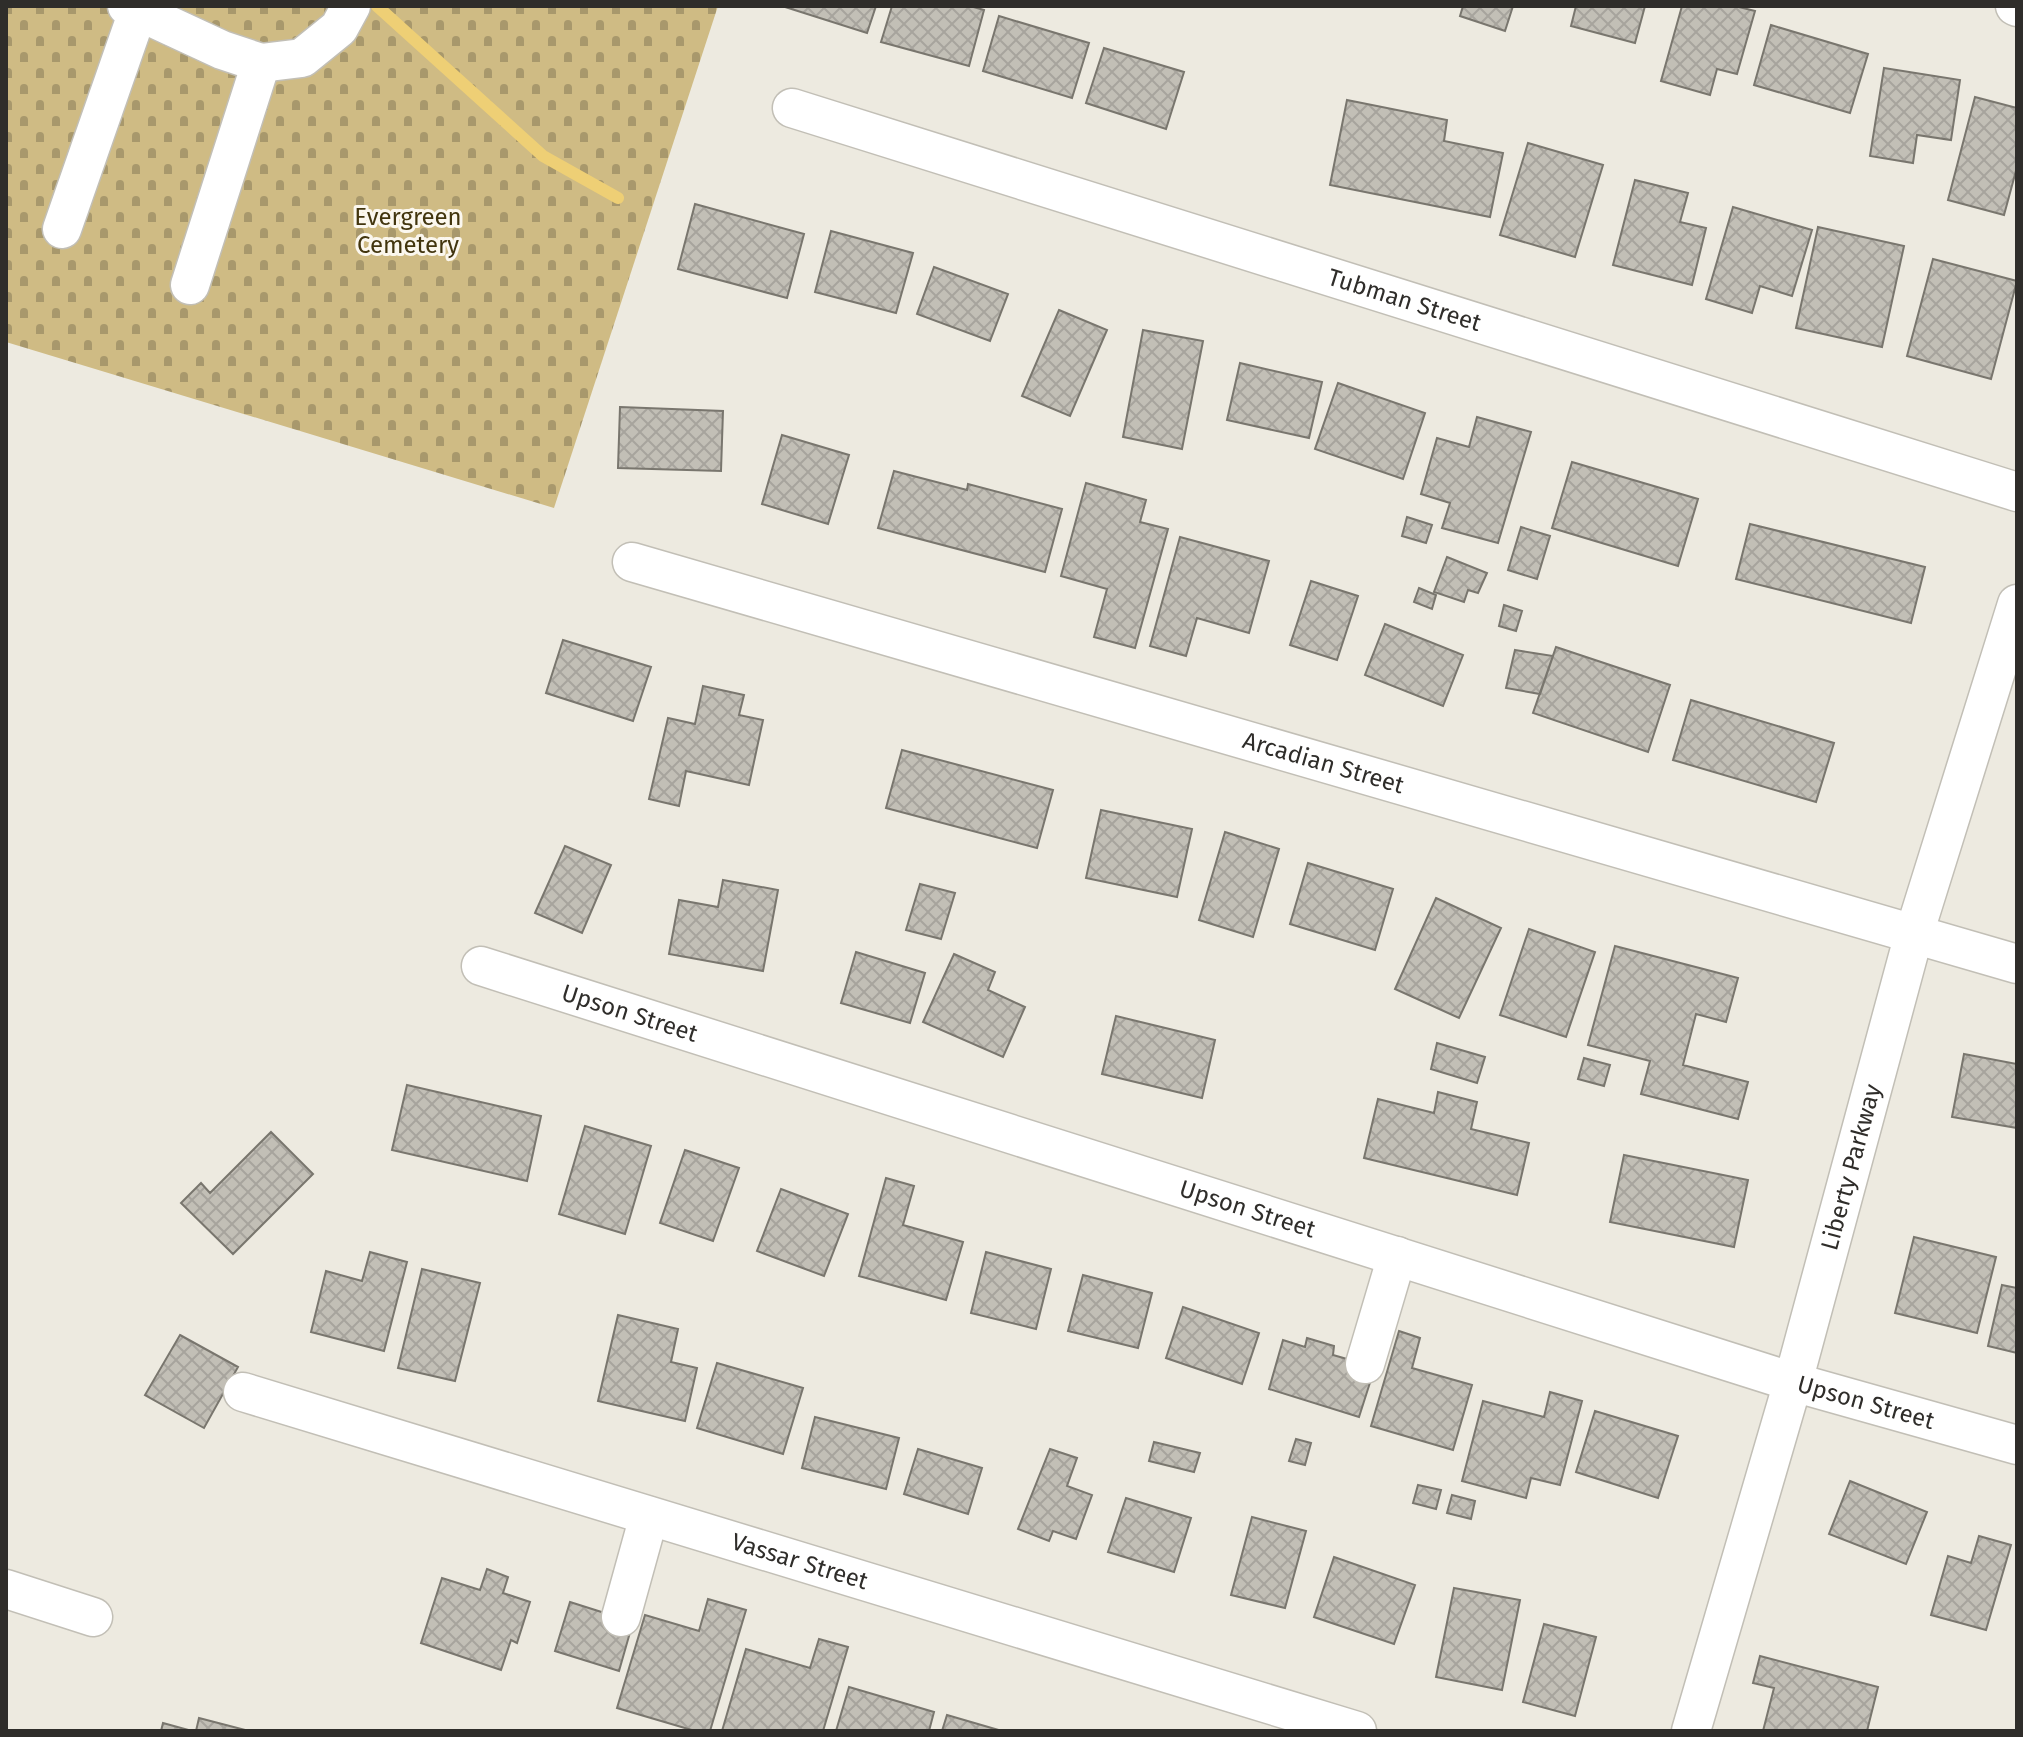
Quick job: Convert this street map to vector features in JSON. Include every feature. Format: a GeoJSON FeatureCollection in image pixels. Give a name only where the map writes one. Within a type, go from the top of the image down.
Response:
{"type":"FeatureCollection","features":[{"type":"Feature","properties":{"kind":"street"},"geometry":{"type":"LineString","coordinates":[[62,229],[134,8],[222,50],[261,63],[302,58],[339,28],[351,6]]}},
{"type":"Feature","properties":{"kind":"street"},"geometry":{"type":"LineString","coordinates":[[190,285],[261,63]]}},
{"type":"Feature","properties":{"kind":"street","name":"Tubman Street"},"geometry":{"type":"LineString","coordinates":[[792,108],[2017,492]]}},
{"type":"Feature","properties":{"kind":"street","name":"Arcadian Street"},"geometry":{"type":"LineString","coordinates":[[632,562],[2017,964]]}},
{"type":"Feature","properties":{"kind":"street","name":"Liberty Parkway"},"geometry":{"type":"LineString","coordinates":[[1691,1731],[1793,1382],[1914,934],[2017,604]]}},
{"type":"Feature","properties":{"kind":"street","name":"Upson Street"},"geometry":{"type":"LineString","coordinates":[[481,966],[1793,1382],[2017,1445]]}},
{"type":"Feature","properties":{"kind":"street"},"geometry":{"type":"LineString","coordinates":[[1365,1364],[1397,1256]]}},
{"type":"Feature","properties":{"kind":"street","name":"Vassar Street"},"geometry":{"type":"LineString","coordinates":[[243,1392],[1357,1731]]}},
{"type":"Feature","properties":{"kind":"street"},"geometry":{"type":"LineString","coordinates":[[621,1617],[649,1516]]}},
{"type":"Feature","properties":{"kind":"street"},"geometry":{"type":"LineString","coordinates":[[6,1589],[93,1617]]}},
{"type":"Feature","properties":{"kind":"green space","name":"Evergreen Cemetery"},"geometry":{"type":"Polygon","coordinates":[[[6,6],[718,6],[554,508],[6,342],[6,6]]]}},
{"type":"Feature","properties":{"kind":"building"},"geometry":{"type":"Polygon","coordinates":[[[782,6],[876,6],[867,33],[782,6]]]}},
{"type":"Feature","properties":{"kind":"building"},"geometry":{"type":"Polygon","coordinates":[[[892,6],[970,6],[984,10],[969,66],[881,42],[892,6]]]}},
{"type":"Feature","properties":{"kind":"building"},"geometry":{"type":"Polygon","coordinates":[[[1463,6],[1513,6],[1505,31],[1460,16],[1463,6]]]}},
{"type":"Feature","properties":{"kind":"building"},"geometry":{"type":"Polygon","coordinates":[[[1576,6],[1645,6],[1635,43],[1571,26],[1576,6]]]}},
{"type":"Feature","properties":{"kind":"building"},"geometry":{"type":"Polygon","coordinates":[[[1682,6],[1735,6],[1755,11],[1737,74],[1717,69],[1710,95],[1661,81],[1682,6]]]}},
{"type":"Feature","properties":{"kind":"building"},"geometry":{"type":"Polygon","coordinates":[[[999,16],[1089,43],[1072,98],[983,71],[999,16]]]}},
{"type":"Feature","properties":{"kind":"building"},"geometry":{"type":"Polygon","coordinates":[[[1771,25],[1868,54],[1850,113],[1754,85],[1771,25]]]}},
{"type":"Feature","properties":{"kind":"building"},"geometry":{"type":"Polygon","coordinates":[[[1104,48],[1184,72],[1166,129],[1086,103],[1104,48]]]}},
{"type":"Feature","properties":{"kind":"building"},"geometry":{"type":"Polygon","coordinates":[[[1884,68],[1960,80],[1951,140],[1917,135],[1913,163],[1870,156],[1884,68]]]}},
{"type":"Feature","properties":{"kind":"building"},"geometry":{"type":"Polygon","coordinates":[[[1975,97],[2017,108],[2017,167],[2004,215],[1948,200],[1975,97]]]}},
{"type":"Feature","properties":{"kind":"building"},"geometry":{"type":"Polygon","coordinates":[[[1347,100],[1447,120],[1444,141],[1503,153],[1490,217],[1330,185],[1347,100]]]}},
{"type":"Feature","properties":{"kind":"building"},"geometry":{"type":"Polygon","coordinates":[[[1528,143],[1603,165],[1575,257],[1500,235],[1528,143]]]}},
{"type":"Feature","properties":{"kind":"building"},"geometry":{"type":"Polygon","coordinates":[[[1635,180],[1688,193],[1680,222],[1706,228],[1692,285],[1613,265],[1635,180]]]}},
{"type":"Feature","properties":{"kind":"building"},"geometry":{"type":"Polygon","coordinates":[[[695,204],[804,234],[787,298],[678,269],[695,204]]]}},
{"type":"Feature","properties":{"kind":"building"},"geometry":{"type":"Polygon","coordinates":[[[1733,207],[1812,230],[1792,296],[1760,286],[1752,313],[1706,299],[1733,207]]]}},
{"type":"Feature","properties":{"kind":"building"},"geometry":{"type":"Polygon","coordinates":[[[1818,227],[1904,246],[1882,347],[1796,328],[1818,227]]]}},
{"type":"Feature","properties":{"kind":"building"},"geometry":{"type":"Polygon","coordinates":[[[831,231],[913,253],[896,313],[815,292],[831,231]]]}},
{"type":"Feature","properties":{"kind":"building"},"geometry":{"type":"Polygon","coordinates":[[[1933,259],[2017,281],[1991,379],[1907,356],[1933,259]]]}},
{"type":"Feature","properties":{"kind":"building"},"geometry":{"type":"Polygon","coordinates":[[[934,267],[1008,294],[990,341],[917,314],[934,267]]]}},
{"type":"Feature","properties":{"kind":"building"},"geometry":{"type":"Polygon","coordinates":[[[1059,310],[1107,330],[1070,416],[1022,396],[1059,310]]]}},
{"type":"Feature","properties":{"kind":"building"},"geometry":{"type":"Polygon","coordinates":[[[1143,330],[1203,341],[1182,449],[1123,437],[1143,330]]]}},
{"type":"Feature","properties":{"kind":"building"},"geometry":{"type":"Polygon","coordinates":[[[1240,363],[1322,382],[1309,438],[1227,420],[1240,363]]]}},
{"type":"Feature","properties":{"kind":"building"},"geometry":{"type":"Polygon","coordinates":[[[1338,383],[1425,413],[1403,479],[1315,449],[1338,383]]]}},
{"type":"Feature","properties":{"kind":"building"},"geometry":{"type":"Polygon","coordinates":[[[620,407],[723,411],[721,471],[618,468],[620,407]]]}},
{"type":"Feature","properties":{"kind":"building"},"geometry":{"type":"Polygon","coordinates":[[[1477,417],[1531,432],[1498,543],[1442,528],[1450,503],[1421,494],[1437,438],[1469,447],[1477,417]]]}},
{"type":"Feature","properties":{"kind":"building"},"geometry":{"type":"Polygon","coordinates":[[[782,435],[849,455],[828,524],[762,504],[782,435]]]}},
{"type":"Feature","properties":{"kind":"building"},"geometry":{"type":"Polygon","coordinates":[[[1572,462],[1698,499],[1678,566],[1552,528],[1572,462]]]}},
{"type":"Feature","properties":{"kind":"building"},"geometry":{"type":"Polygon","coordinates":[[[894,471],[967,490],[968,484],[1062,509],[1045,572],[878,528],[894,471]]]}},
{"type":"Feature","properties":{"kind":"building"},"geometry":{"type":"Polygon","coordinates":[[[1086,483],[1146,500],[1140,522],[1168,529],[1135,648],[1094,637],[1107,589],[1061,576],[1086,483]]]}},
{"type":"Feature","properties":{"kind":"building"},"geometry":{"type":"Polygon","coordinates":[[[1407,517],[1432,525],[1426,543],[1402,536],[1407,517]]]}},
{"type":"Feature","properties":{"kind":"building"},"geometry":{"type":"Polygon","coordinates":[[[1750,524],[1925,567],[1911,623],[1736,579],[1750,524]]]}},
{"type":"Feature","properties":{"kind":"building"},"geometry":{"type":"Polygon","coordinates":[[[1521,527],[1550,536],[1537,579],[1508,570],[1521,527]]]}},
{"type":"Feature","properties":{"kind":"building"},"geometry":{"type":"Polygon","coordinates":[[[1180,537],[1269,561],[1249,633],[1197,618],[1186,656],[1150,646],[1180,537]]]}},
{"type":"Feature","properties":{"kind":"building"},"geometry":{"type":"Polygon","coordinates":[[[1447,557],[1487,573],[1478,593],[1468,590],[1464,602],[1434,592],[1447,557]]]}},
{"type":"Feature","properties":{"kind":"building"},"geometry":{"type":"Polygon","coordinates":[[[1311,581],[1358,596],[1337,660],[1290,645],[1311,581]]]}},
{"type":"Feature","properties":{"kind":"building"},"geometry":{"type":"Polygon","coordinates":[[[1419,588],[1436,595],[1432,609],[1414,602],[1419,588]]]}},
{"type":"Feature","properties":{"kind":"building"},"geometry":{"type":"Polygon","coordinates":[[[1504,605],[1522,611],[1516,631],[1499,626],[1504,605]]]}},
{"type":"Feature","properties":{"kind":"building"},"geometry":{"type":"Polygon","coordinates":[[[1385,624],[1463,655],[1443,706],[1365,675],[1385,624]]]}},
{"type":"Feature","properties":{"kind":"building"},"geometry":{"type":"Polygon","coordinates":[[[563,640],[651,667],[633,721],[546,693],[563,640]]]}},
{"type":"Feature","properties":{"kind":"building"},"geometry":{"type":"Polygon","coordinates":[[[1556,647],[1670,685],[1648,752],[1533,713],[1556,647]]]}},
{"type":"Feature","properties":{"kind":"building"},"geometry":{"type":"Polygon","coordinates":[[[1515,650],[1553,656],[1540,694],[1506,688],[1515,650]]]}},
{"type":"Feature","properties":{"kind":"building"},"geometry":{"type":"Polygon","coordinates":[[[703,686],[744,695],[739,715],[763,720],[749,785],[686,771],[679,806],[649,799],[668,718],[695,724],[703,686]]]}},
{"type":"Feature","properties":{"kind":"building"},"geometry":{"type":"Polygon","coordinates":[[[1691,700],[1834,743],[1816,802],[1673,760],[1691,700]]]}},
{"type":"Feature","properties":{"kind":"building"},"geometry":{"type":"Polygon","coordinates":[[[902,750],[1053,790],[1037,848],[886,808],[902,750]]]}},
{"type":"Feature","properties":{"kind":"building"},"geometry":{"type":"Polygon","coordinates":[[[1101,810],[1192,829],[1177,897],[1086,878],[1101,810]]]}},
{"type":"Feature","properties":{"kind":"building"},"geometry":{"type":"Polygon","coordinates":[[[1225,832],[1279,849],[1253,937],[1199,920],[1225,832]]]}},
{"type":"Feature","properties":{"kind":"building"},"geometry":{"type":"Polygon","coordinates":[[[565,846],[611,865],[582,933],[535,913],[565,846]]]}},
{"type":"Feature","properties":{"kind":"building"},"geometry":{"type":"Polygon","coordinates":[[[1308,863],[1393,889],[1375,950],[1290,924],[1308,863]]]}},
{"type":"Feature","properties":{"kind":"building"},"geometry":{"type":"Polygon","coordinates":[[[723,880],[778,890],[763,971],[669,954],[679,900],[718,907],[723,880]]]}},
{"type":"Feature","properties":{"kind":"building"},"geometry":{"type":"Polygon","coordinates":[[[920,884],[955,893],[941,939],[906,930],[920,884]]]}},
{"type":"Feature","properties":{"kind":"building"},"geometry":{"type":"Polygon","coordinates":[[[1436,898],[1501,928],[1459,1018],[1395,989],[1436,898]]]}},
{"type":"Feature","properties":{"kind":"building"},"geometry":{"type":"Polygon","coordinates":[[[1529,929],[1595,952],[1566,1037],[1500,1015],[1529,929]]]}},
{"type":"Feature","properties":{"kind":"building"},"geometry":{"type":"Polygon","coordinates":[[[1615,946],[1738,978],[1726,1022],[1696,1014],[1683,1065],[1748,1082],[1738,1119],[1641,1094],[1650,1061],[1588,1045],[1615,946]]]}},
{"type":"Feature","properties":{"kind":"building"},"geometry":{"type":"Polygon","coordinates":[[[856,952],[925,973],[910,1023],[841,1003],[856,952]]]}},
{"type":"Feature","properties":{"kind":"building"},"geometry":{"type":"Polygon","coordinates":[[[954,954],[995,972],[988,990],[1025,1007],[1003,1057],[923,1022],[954,954]]]}},
{"type":"Feature","properties":{"kind":"building"},"geometry":{"type":"Polygon","coordinates":[[[1116,1016],[1215,1040],[1202,1098],[1102,1074],[1116,1016]]]}},
{"type":"Feature","properties":{"kind":"building"},"geometry":{"type":"Polygon","coordinates":[[[1437,1043],[1485,1057],[1477,1083],[1431,1069],[1437,1043]]]}},
{"type":"Feature","properties":{"kind":"building"},"geometry":{"type":"Polygon","coordinates":[[[1964,1054],[2017,1064],[2017,1128],[1952,1117],[1964,1054]]]}},
{"type":"Feature","properties":{"kind":"building"},"geometry":{"type":"Polygon","coordinates":[[[1584,1058],[1610,1065],[1604,1086],[1578,1079],[1584,1058]]]}},
{"type":"Feature","properties":{"kind":"building"},"geometry":{"type":"Polygon","coordinates":[[[407,1085],[541,1116],[527,1181],[392,1150],[407,1085]]]}},
{"type":"Feature","properties":{"kind":"building"},"geometry":{"type":"Polygon","coordinates":[[[1438,1092],[1477,1102],[1471,1129],[1529,1143],[1517,1195],[1364,1158],[1378,1099],[1434,1113],[1438,1092]]]}},
{"type":"Feature","properties":{"kind":"building"},"geometry":{"type":"Polygon","coordinates":[[[585,1126],[651,1146],[625,1234],[559,1214],[585,1126]]]}},
{"type":"Feature","properties":{"kind":"building"},"geometry":{"type":"Polygon","coordinates":[[[271,1132],[313,1174],[233,1254],[181,1203],[201,1183],[210,1193],[271,1132]]]}},
{"type":"Feature","properties":{"kind":"building"},"geometry":{"type":"Polygon","coordinates":[[[685,1150],[739,1168],[713,1241],[660,1223],[685,1150]]]}},
{"type":"Feature","properties":{"kind":"building"},"geometry":{"type":"Polygon","coordinates":[[[1624,1155],[1748,1180],[1734,1247],[1610,1222],[1624,1155]]]}},
{"type":"Feature","properties":{"kind":"building"},"geometry":{"type":"Polygon","coordinates":[[[886,1178],[914,1186],[903,1225],[963,1242],[946,1300],[859,1276],[886,1178]]]}},
{"type":"Feature","properties":{"kind":"building"},"geometry":{"type":"Polygon","coordinates":[[[781,1189],[848,1214],[824,1276],[757,1251],[781,1189]]]}},
{"type":"Feature","properties":{"kind":"building"},"geometry":{"type":"Polygon","coordinates":[[[1914,1237],[1996,1257],[1977,1333],[1895,1313],[1914,1237]]]}},
{"type":"Feature","properties":{"kind":"building"},"geometry":{"type":"Polygon","coordinates":[[[370,1252],[407,1262],[384,1351],[311,1332],[326,1271],[362,1281],[370,1252]]]}},
{"type":"Feature","properties":{"kind":"building"},"geometry":{"type":"Polygon","coordinates":[[[986,1252],[1051,1269],[1036,1329],[971,1313],[986,1252]]]}},
{"type":"Feature","properties":{"kind":"building"},"geometry":{"type":"Polygon","coordinates":[[[422,1269],[480,1283],[455,1381],[398,1368],[422,1269]]]}},
{"type":"Feature","properties":{"kind":"building"},"geometry":{"type":"Polygon","coordinates":[[[1083,1275],[1152,1293],[1138,1348],[1068,1331],[1083,1275]]]}},
{"type":"Feature","properties":{"kind":"building"},"geometry":{"type":"Polygon","coordinates":[[[2002,1285],[2017,1288],[2017,1353],[1988,1346],[2002,1285]]]}},
{"type":"Feature","properties":{"kind":"building"},"geometry":{"type":"Polygon","coordinates":[[[1183,1307],[1259,1333],[1242,1384],[1166,1358],[1183,1307]]]}},
{"type":"Feature","properties":{"kind":"building"},"geometry":{"type":"Polygon","coordinates":[[[618,1315],[678,1329],[671,1362],[697,1368],[685,1421],[598,1401],[618,1315]]]}},
{"type":"Feature","properties":{"kind":"building"},"geometry":{"type":"Polygon","coordinates":[[[1399,1331],[1420,1338],[1412,1368],[1472,1385],[1453,1450],[1371,1426],[1399,1331]]]}},
{"type":"Feature","properties":{"kind":"building"},"geometry":{"type":"Polygon","coordinates":[[[180,1335],[238,1367],[204,1428],[145,1395],[180,1335]]]}},
{"type":"Feature","properties":{"kind":"building"},"geometry":{"type":"Polygon","coordinates":[[[1307,1338],[1334,1346],[1333,1355],[1375,1367],[1359,1417],[1269,1389],[1283,1340],[1305,1347],[1307,1338]]]}},
{"type":"Feature","properties":{"kind":"building"},"geometry":{"type":"Polygon","coordinates":[[[717,1363],[803,1388],[783,1454],[697,1428],[717,1363]]]}},
{"type":"Feature","properties":{"kind":"building"},"geometry":{"type":"Polygon","coordinates":[[[1550,1392],[1582,1401],[1560,1485],[1531,1478],[1526,1498],[1462,1481],[1483,1401],[1544,1417],[1550,1392]]]}},
{"type":"Feature","properties":{"kind":"building"},"geometry":{"type":"Polygon","coordinates":[[[1595,1411],[1678,1436],[1658,1498],[1576,1472],[1595,1411]]]}},
{"type":"Feature","properties":{"kind":"building"},"geometry":{"type":"Polygon","coordinates":[[[815,1417],[899,1438],[886,1489],[802,1468],[815,1417]]]}},
{"type":"Feature","properties":{"kind":"building"},"geometry":{"type":"Polygon","coordinates":[[[1296,1439],[1311,1443],[1305,1465],[1289,1461],[1296,1439]]]}},
{"type":"Feature","properties":{"kind":"building"},"geometry":{"type":"Polygon","coordinates":[[[1154,1442],[1200,1453],[1194,1472],[1149,1461],[1154,1442]]]}},
{"type":"Feature","properties":{"kind":"building"},"geometry":{"type":"Polygon","coordinates":[[[918,1449],[982,1468],[968,1514],[904,1494],[918,1449]]]}},
{"type":"Feature","properties":{"kind":"building"},"geometry":{"type":"Polygon","coordinates":[[[1050,1449],[1077,1458],[1067,1486],[1092,1495],[1076,1539],[1053,1531],[1049,1541],[1018,1529],[1050,1449]]]}},
{"type":"Feature","properties":{"kind":"building"},"geometry":{"type":"Polygon","coordinates":[[[1850,1481],[1927,1512],[1906,1564],[1829,1534],[1850,1481]]]}},
{"type":"Feature","properties":{"kind":"building"},"geometry":{"type":"Polygon","coordinates":[[[1418,1485],[1441,1490],[1436,1509],[1413,1503],[1418,1485]]]}},
{"type":"Feature","properties":{"kind":"building"},"geometry":{"type":"Polygon","coordinates":[[[1452,1495],[1475,1501],[1471,1519],[1447,1513],[1452,1495]]]}},
{"type":"Feature","properties":{"kind":"building"},"geometry":{"type":"Polygon","coordinates":[[[1126,1498],[1191,1518],[1174,1572],[1108,1552],[1126,1498]]]}},
{"type":"Feature","properties":{"kind":"building"},"geometry":{"type":"Polygon","coordinates":[[[1252,1517],[1306,1531],[1285,1608],[1231,1595],[1252,1517]]]}},
{"type":"Feature","properties":{"kind":"building"},"geometry":{"type":"Polygon","coordinates":[[[1979,1536],[2011,1545],[1986,1630],[1931,1615],[1948,1556],[1971,1563],[1979,1536]]]}},
{"type":"Feature","properties":{"kind":"building"},"geometry":{"type":"Polygon","coordinates":[[[1334,1557],[1415,1585],[1394,1644],[1314,1617],[1334,1557]]]}},
{"type":"Feature","properties":{"kind":"building"},"geometry":{"type":"Polygon","coordinates":[[[487,1569],[508,1577],[503,1593],[530,1602],[517,1643],[511,1640],[501,1670],[421,1643],[442,1578],[480,1590],[487,1569]]]}},
{"type":"Feature","properties":{"kind":"building"},"geometry":{"type":"Polygon","coordinates":[[[1454,1588],[1520,1600],[1502,1690],[1436,1677],[1454,1588]]]}},
{"type":"Feature","properties":{"kind":"building"},"geometry":{"type":"Polygon","coordinates":[[[708,1599],[746,1610],[710,1731],[695,1731],[617,1708],[645,1615],[699,1631],[708,1599]]]}},
{"type":"Feature","properties":{"kind":"building"},"geometry":{"type":"Polygon","coordinates":[[[570,1602],[633,1622],[619,1671],[555,1651],[570,1602]]]}},
{"type":"Feature","properties":{"kind":"building"},"geometry":{"type":"Polygon","coordinates":[[[1544,1624],[1596,1637],[1575,1716],[1523,1702],[1544,1624]]]}},
{"type":"Feature","properties":{"kind":"building"},"geometry":{"type":"Polygon","coordinates":[[[819,1639],[848,1647],[823,1731],[722,1731],[746,1649],[810,1668],[819,1639]]]}},
{"type":"Feature","properties":{"kind":"building"},"geometry":{"type":"Polygon","coordinates":[[[1760,1656],[1878,1687],[1867,1731],[1763,1731],[1774,1688],[1753,1683],[1760,1656]]]}},
{"type":"Feature","properties":{"kind":"building"},"geometry":{"type":"Polygon","coordinates":[[[849,1687],[934,1712],[929,1731],[836,1731],[849,1687]]]}},
{"type":"Feature","properties":{"kind":"building"},"geometry":{"type":"Polygon","coordinates":[[[947,1715],[1002,1731],[942,1731],[947,1715]]]}},
{"type":"Feature","properties":{"kind":"building"},"geometry":{"type":"Polygon","coordinates":[[[199,1718],[249,1731],[196,1731],[199,1718]]]}},
{"type":"Feature","properties":{"kind":"building"},"geometry":{"type":"Polygon","coordinates":[[[163,1723],[192,1731],[161,1731],[163,1723]]]}},
{"type":"Feature","properties":{"kind":"waterway"},"geometry":{"type":"LineString","coordinates":[[377,6],[543,156],[618,198]]}}]}
